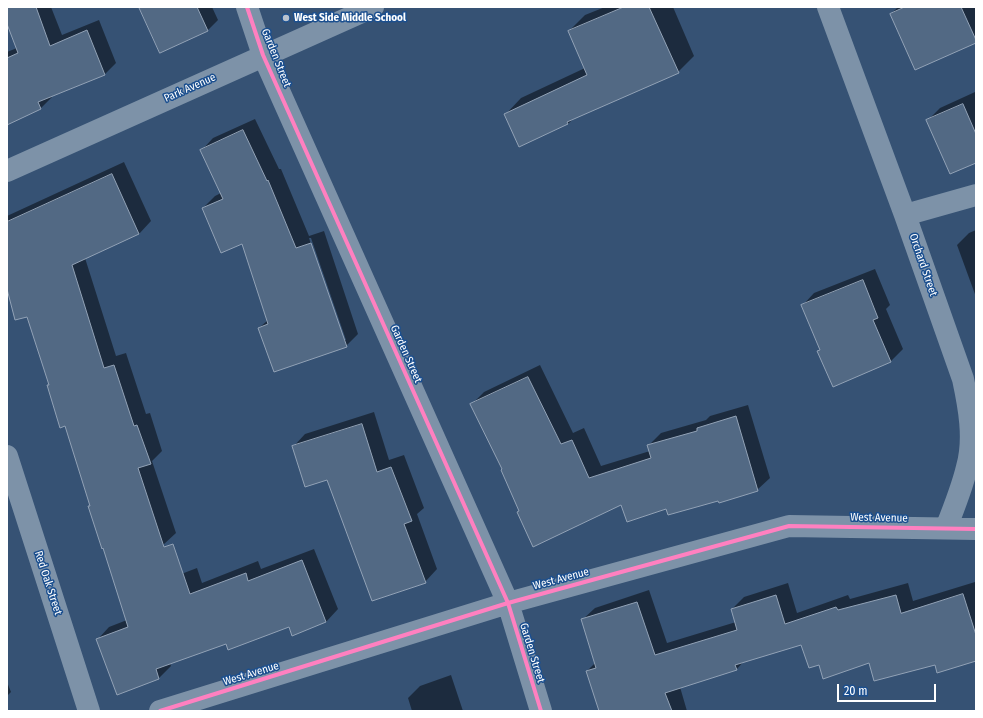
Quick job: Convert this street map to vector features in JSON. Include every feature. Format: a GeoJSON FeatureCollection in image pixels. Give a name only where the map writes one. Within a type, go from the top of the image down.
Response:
{"type":"FeatureCollection","features":[{"type":"Feature","properties":{"kind":"street","name":"Garden Street"},"geometry":{"type":"LineString","coordinates":[[247,7],[263,55],[508,603],[541,711]]}},
{"type":"Feature","properties":{"kind":"street","name":"Park Avenue"},"geometry":{"type":"LineString","coordinates":[[7,171],[373,7]]}},
{"type":"Feature","properties":{"kind":"street","name":"Orchard Street"},"geometry":{"type":"LineString","coordinates":[[828,7],[905,215],[963,379],[968,404],[971,442],[968,466],[946,528]]}},
{"type":"Feature","properties":{"kind":"street"},"geometry":{"type":"LineString","coordinates":[[905,215],[976,194]]}},
{"type":"Feature","properties":{"kind":"street","name":"Red Oak Street"},"geometry":{"type":"LineString","coordinates":[[7,456],[89,711]]}},
{"type":"Feature","properties":{"kind":"street","name":"West Avenue"},"geometry":{"type":"LineString","coordinates":[[160,711],[508,603],[789,526],[976,528]]}},
{"type":"Feature","properties":{"kind":"building"},"geometry":{"type":"Polygon","coordinates":[[[7,7],[36,7],[50,46],[87,30],[105,75],[38,102],[41,109],[7,125],[7,58],[18,53],[7,24],[7,7]]]}},
{"type":"Feature","properties":{"kind":"building"},"geometry":{"type":"Polygon","coordinates":[[[139,7],[197,7],[208,31],[160,53],[139,7]]]}},
{"type":"Feature","properties":{"kind":"building"},"geometry":{"type":"Polygon","coordinates":[[[624,7],[649,7],[679,73],[567,122],[568,124],[519,147],[504,114],[587,75],[568,31],[624,7]]]}},
{"type":"Feature","properties":{"kind":"building"},"geometry":{"type":"Polygon","coordinates":[[[905,7],[961,7],[976,43],[915,70],[890,14],[905,7]]]}},
{"type":"Feature","properties":{"kind":"building"},"geometry":{"type":"Polygon","coordinates":[[[963,104],[976,134],[976,163],[950,174],[926,120],[963,104]]]}},
{"type":"Feature","properties":{"kind":"building"},"geometry":{"type":"Polygon","coordinates":[[[243,130],[267,181],[268,180],[296,248],[311,243],[347,347],[274,372],[258,328],[268,324],[242,244],[221,253],[202,208],[223,199],[200,150],[243,130]]]}},
{"type":"Feature","properties":{"kind":"building"},"geometry":{"type":"Polygon","coordinates":[[[112,174],[139,234],[72,265],[104,368],[114,365],[134,426],[137,425],[151,464],[138,468],[164,547],[173,544],[190,594],[246,573],[248,581],[302,560],[326,622],[292,636],[289,627],[228,650],[226,644],[156,669],[159,679],[117,695],[96,639],[128,627],[88,506],[90,506],[65,426],[60,428],[47,385],[49,385],[27,317],[15,320],[7,289],[7,222],[112,174]]]}},
{"type":"Feature","properties":{"kind":"building"},"geometry":{"type":"Polygon","coordinates":[[[863,280],[878,318],[873,320],[891,362],[833,387],[817,351],[820,350],[801,305],[863,280]]]}},
{"type":"Feature","properties":{"kind":"building"},"geometry":{"type":"Polygon","coordinates":[[[528,377],[561,444],[572,440],[589,478],[651,458],[647,445],[697,431],[697,428],[736,416],[758,491],[719,503],[718,501],[668,515],[666,509],[627,522],[621,505],[533,547],[517,512],[519,511],[501,470],[502,469],[470,404],[528,377]]]}},
{"type":"Feature","properties":{"kind":"building"},"geometry":{"type":"Polygon","coordinates":[[[362,424],[377,472],[391,467],[412,521],[404,524],[426,583],[372,601],[327,480],[305,487],[292,446],[362,424]]]}},
{"type":"Feature","properties":{"kind":"building"},"geometry":{"type":"Polygon","coordinates":[[[963,594],[976,635],[976,661],[937,673],[935,665],[874,681],[869,663],[823,679],[819,665],[809,668],[801,645],[735,665],[737,670],[665,693],[672,711],[599,711],[586,671],[596,668],[581,619],[637,602],[655,655],[737,630],[731,609],[776,595],[785,624],[836,607],[838,610],[896,595],[901,613],[963,594]]]}},
{"type":"Feature","properties":{"kind":"cycle path"},"geometry":{"type":"LineString","coordinates":[[247,7],[263,55],[508,603],[541,711]]}},
{"type":"Feature","properties":{"kind":"cycle path"},"geometry":{"type":"LineString","coordinates":[[160,711],[508,603],[789,526],[976,529]]}},
{"type":"Feature","properties":{"kind":"place","name":"West Side Middle School"},"geometry":{"type":"Point","coordinates":[286,18]}}]}
